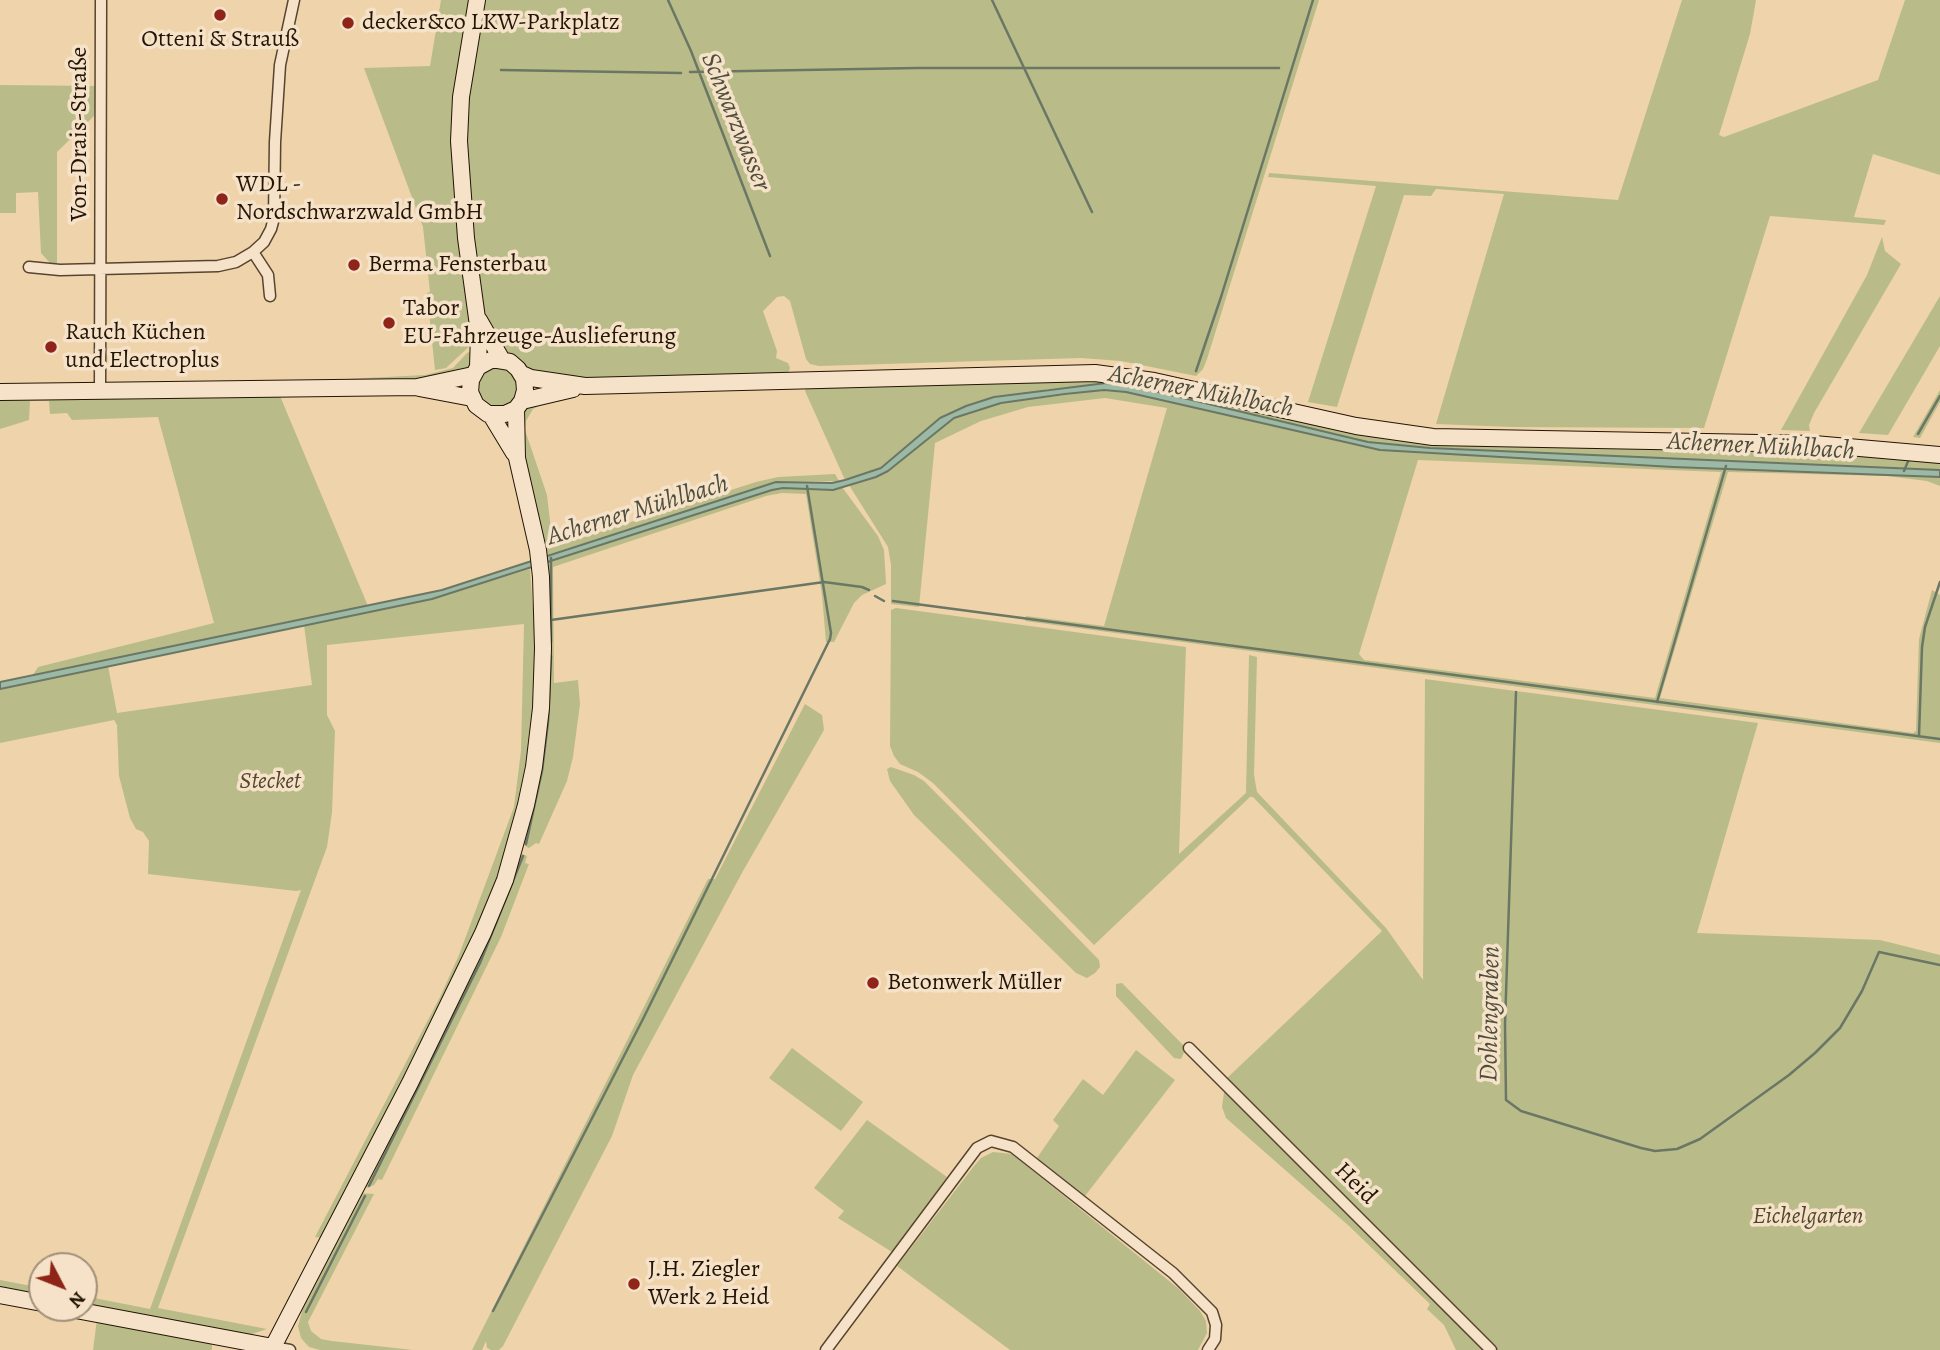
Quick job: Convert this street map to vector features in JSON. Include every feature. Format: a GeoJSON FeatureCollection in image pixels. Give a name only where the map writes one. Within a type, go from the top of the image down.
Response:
{"type":"FeatureCollection","features":[{"type":"Feature","properties":{"kind":"street","name":"Von-Drais-Straße"},"geometry":{"type":"LineString","coordinates":[[100,392],[101,0]]}},
{"type":"Feature","properties":{"kind":"street"},"geometry":{"type":"LineString","coordinates":[[29,267],[60,270],[218,266],[236,262],[264,242],[274,218],[280,65],[294,0]]}},
{"type":"Feature","properties":{"kind":"street"},"geometry":{"type":"LineString","coordinates":[[477,0],[463,85],[459,141],[466,238],[478,318],[475,371],[470,385],[472,398],[480,409],[491,415],[517,458]]}},
{"type":"Feature","properties":{"kind":"street"},"geometry":{"type":"LineString","coordinates":[[253,252],[268,275],[270,296]]}},
{"type":"Feature","properties":{"kind":"street"},"geometry":{"type":"LineString","coordinates":[[478,318],[502,360]]}},
{"type":"Feature","properties":{"kind":"street"},"geometry":{"type":"LineString","coordinates":[[417,387],[475,371],[491,360],[502,360],[514,365],[522,374],[531,378],[585,386],[1095,373],[1154,381],[1356,426],[1433,437],[1814,444],[1940,455]]}},
{"type":"Feature","properties":{"kind":"street"},"geometry":{"type":"LineString","coordinates":[[273,1347],[410,1083],[483,933],[505,880],[526,805],[541,708],[543,649],[538,550],[517,458],[519,405],[525,386],[522,374]]}},
{"type":"Feature","properties":{"kind":"street"},"geometry":{"type":"LineString","coordinates":[[491,415],[505,414],[519,405],[585,386]]}},
{"type":"Feature","properties":{"kind":"street"},"geometry":{"type":"LineString","coordinates":[[0,393],[417,387],[472,398]]}},
{"type":"Feature","properties":{"kind":"street","name":"Heid"},"geometry":{"type":"LineString","coordinates":[[1189,1048],[1491,1350]]}},
{"type":"Feature","properties":{"kind":"street"},"geometry":{"type":"LineString","coordinates":[[826,1350],[978,1148],[991,1141],[1013,1147],[1173,1273],[1212,1312],[1216,1325],[1215,1339],[1208,1350]]}},
{"type":"Feature","properties":{"kind":"street"},"geometry":{"type":"LineString","coordinates":[[0,1295],[28,1300]]}},
{"type":"Feature","properties":{"kind":"street"},"geometry":{"type":"LineString","coordinates":[[98,1314],[290,1350]]}},
{"type":"Feature","properties":{"kind":"green space"},"geometry":{"type":"Polygon","coordinates":[[[441,0],[470,0],[458,63],[452,136],[453,176],[474,342],[446,368],[435,370],[423,227],[364,68],[430,66],[441,0]]]}},
{"type":"Feature","properties":{"kind":"green space"},"geometry":{"type":"Polygon","coordinates":[[[482,0],[1319,0],[1207,359],[1196,376],[1121,361],[1081,358],[819,366],[810,364],[806,359],[790,301],[784,296],[777,297],[763,311],[777,351],[776,358],[788,363],[790,368],[787,376],[607,381],[534,376],[497,345],[503,339],[501,335],[498,338],[486,321],[479,295],[465,164],[471,55],[482,0]]]}},
{"type":"Feature","properties":{"kind":"green space"},"geometry":{"type":"Polygon","coordinates":[[[1682,0],[1756,0],[1750,34],[1719,135],[1724,137],[1878,80],[1905,0],[1940,0],[1940,175],[1873,154],[1854,217],[1886,220],[1884,225],[1770,216],[1704,428],[1436,424],[1504,194],[1436,189],[1431,196],[1404,195],[1337,407],[1308,402],[1376,186],[1268,177],[1269,173],[1618,200],[1682,0]]]}},
{"type":"Feature","properties":{"kind":"green space"},"geometry":{"type":"Polygon","coordinates":[[[0,85],[97,86],[94,116],[57,152],[57,263],[50,263],[41,253],[38,192],[16,193],[16,213],[0,213],[0,85]]]}},
{"type":"Feature","properties":{"kind":"green space"},"geometry":{"type":"Polygon","coordinates":[[[1882,237],[1885,251],[1901,264],[1814,413],[1809,425],[1810,431],[1781,430],[1867,275],[1882,237]]]}},
{"type":"Feature","properties":{"kind":"green space"},"geometry":{"type":"Polygon","coordinates":[[[1940,296],[1940,346],[1888,435],[1859,433],[1940,296]]]}},
{"type":"Feature","properties":{"kind":"green space"},"geometry":{"type":"Polygon","coordinates":[[[474,350],[471,365],[464,371],[421,379],[267,383],[425,375],[453,368],[467,353],[474,350]]]}},
{"type":"Feature","properties":{"kind":"green space"},"geometry":{"type":"Polygon","coordinates":[[[497,366],[512,372],[518,387],[512,402],[497,408],[482,402],[476,387],[482,372],[497,366]]]}},
{"type":"Feature","properties":{"kind":"green space"},"geometry":{"type":"Polygon","coordinates":[[[1115,379],[1365,434],[1836,450],[1940,457],[1940,470],[1430,448],[1368,442],[1129,385],[1048,389],[940,418],[881,468],[845,480],[805,391],[807,388],[1115,379]]]}},
{"type":"Feature","properties":{"kind":"green space"},"geometry":{"type":"Polygon","coordinates":[[[1104,390],[1126,392],[1380,450],[1673,467],[1940,477],[1940,486],[1927,481],[1887,476],[1728,472],[1660,698],[1913,733],[1916,731],[1919,639],[1932,590],[1940,595],[1940,743],[1025,621],[1026,616],[1104,626],[1167,408],[1105,398],[1028,407],[981,421],[935,443],[919,607],[891,604],[888,547],[849,485],[876,477],[910,454],[954,418],[1001,403],[1104,390]],[[1418,460],[1359,654],[1364,660],[1655,698],[1721,472],[1418,460]]]}},
{"type":"Feature","properties":{"kind":"green space"},"geometry":{"type":"Polygon","coordinates":[[[1940,390],[1940,402],[1920,438],[1913,437],[1940,390]]]}},
{"type":"Feature","properties":{"kind":"green space"},"geometry":{"type":"Polygon","coordinates":[[[280,396],[368,606],[33,675],[38,667],[214,623],[158,417],[72,420],[67,413],[50,414],[49,401],[30,401],[29,420],[0,429],[0,398],[280,396]]]}},
{"type":"Feature","properties":{"kind":"green space"},"geometry":{"type":"Polygon","coordinates":[[[549,401],[533,409],[526,421],[525,430],[547,495],[553,547],[756,482],[778,477],[835,474],[839,481],[776,482],[547,555],[522,455],[518,415],[527,404],[549,401]]]}},
{"type":"Feature","properties":{"kind":"green space"},"geometry":{"type":"Polygon","coordinates":[[[842,487],[878,536],[884,550],[886,584],[862,595],[854,603],[834,642],[826,642],[822,595],[806,494],[782,493],[766,496],[553,567],[554,683],[578,680],[580,704],[567,781],[539,844],[529,848],[525,846],[523,842],[548,634],[548,562],[772,490],[833,490],[842,487]]]}},
{"type":"Feature","properties":{"kind":"green space","name":"Stecket"},"geometry":{"type":"Polygon","coordinates":[[[530,569],[535,637],[533,720],[522,799],[493,891],[474,936],[323,1238],[315,1237],[440,997],[459,955],[514,807],[521,751],[524,624],[327,645],[327,715],[335,731],[332,812],[327,847],[158,1308],[267,1329],[249,1335],[98,1307],[98,1299],[150,1309],[301,890],[148,874],[149,841],[143,832],[136,829],[130,818],[119,776],[117,725],[114,720],[0,743],[0,689],[108,666],[117,713],[312,685],[304,625],[432,599],[530,569]]]}},
{"type":"Feature","properties":{"kind":"green space","name":"Eichelgarten"},"geometry":{"type":"Polygon","coordinates":[[[896,608],[1186,647],[1179,854],[1246,793],[1249,655],[1257,657],[1254,775],[1257,792],[1386,928],[1423,980],[1425,679],[1758,723],[1697,933],[1880,940],[1940,955],[1940,1350],[1456,1350],[1444,1325],[1427,1309],[1430,1304],[1349,1226],[1226,1118],[1222,1107],[1226,1079],[1382,931],[1253,797],[1250,797],[1094,945],[933,783],[900,764],[894,756],[890,746],[891,610],[896,608]]]}},
{"type":"Feature","properties":{"kind":"green space"},"geometry":{"type":"Polygon","coordinates":[[[805,704],[822,715],[824,730],[743,871],[633,1075],[612,1136],[503,1346],[499,1350],[491,1350],[487,1348],[486,1341],[482,1350],[472,1350],[708,879],[715,879],[805,704]]]}},
{"type":"Feature","properties":{"kind":"green space"},"geometry":{"type":"Polygon","coordinates":[[[891,767],[924,781],[964,821],[1099,960],[1100,967],[1095,973],[1087,978],[1076,973],[914,815],[890,781],[887,769],[891,767]]]}},
{"type":"Feature","properties":{"kind":"green space"},"geometry":{"type":"Polygon","coordinates":[[[519,853],[527,856],[525,863],[529,864],[501,937],[382,1180],[378,1179],[374,1185],[367,1188],[365,1185],[519,853]]]}},
{"type":"Feature","properties":{"kind":"green space"},"geometry":{"type":"Polygon","coordinates":[[[1122,983],[1186,1048],[1181,1059],[1174,1058],[1116,996],[1116,984],[1122,983]]]}},
{"type":"Feature","properties":{"kind":"green space"},"geometry":{"type":"Polygon","coordinates":[[[792,1048],[863,1102],[841,1131],[769,1078],[792,1048]]]}},
{"type":"Feature","properties":{"kind":"green space"},"geometry":{"type":"Polygon","coordinates":[[[1136,1050],[1175,1080],[1085,1196],[1037,1158],[1059,1126],[1053,1120],[1083,1079],[1103,1095],[1136,1050]]]}},
{"type":"Feature","properties":{"kind":"green space"},"geometry":{"type":"Polygon","coordinates":[[[867,1120],[947,1177],[892,1252],[838,1218],[844,1211],[814,1188],[867,1120]]]}},
{"type":"Feature","properties":{"kind":"green space"},"geometry":{"type":"Polygon","coordinates":[[[993,1152],[1012,1154],[1179,1289],[1206,1321],[1207,1333],[1198,1350],[1010,1350],[897,1266],[974,1166],[981,1158],[993,1152]]]}},
{"type":"Feature","properties":{"kind":"green space"},"geometry":{"type":"Polygon","coordinates":[[[360,1193],[374,1194],[308,1322],[311,1331],[321,1339],[413,1350],[320,1350],[309,1347],[301,1338],[298,1326],[305,1301],[360,1193]]]}},
{"type":"Feature","properties":{"kind":"green space"},"geometry":{"type":"Polygon","coordinates":[[[0,1280],[28,1285],[28,1294],[0,1289],[0,1280]]]}},
{"type":"Feature","properties":{"kind":"green space"},"geometry":{"type":"Polygon","coordinates":[[[98,1319],[212,1343],[212,1350],[93,1350],[98,1319]]]}},
{"type":"Feature","properties":{"kind":"shaded area"},"geometry":{"type":"Polygon","coordinates":[[[1106,383],[1129,385],[1368,442],[1430,448],[1940,470],[1940,477],[1673,467],[1380,450],[1126,392],[1104,390],[1065,394],[1001,403],[954,418],[888,471],[833,490],[772,490],[432,599],[0,689],[0,682],[442,590],[776,482],[832,483],[845,480],[881,468],[940,418],[966,406],[994,397],[1106,383]]]}},
{"type":"Feature","properties":{"kind":"waterway","name":"Schwarzwasser"},"geometry":{"type":"LineString","coordinates":[[668,0],[691,51],[770,256]]}},
{"type":"Feature","properties":{"kind":"waterway"},"geometry":{"type":"LineString","coordinates":[[992,0],[1092,212]]}},
{"type":"Feature","properties":{"kind":"waterway","name":"Acherner Mühlbach"},"geometry":{"type":"LineString","coordinates":[[1196,371],[1313,0]]}},
{"type":"Feature","properties":{"kind":"waterway"},"geometry":{"type":"LineString","coordinates":[[690,72],[917,68],[1279,68]]}},
{"type":"Feature","properties":{"kind":"waterway"},"geometry":{"type":"LineString","coordinates":[[501,70],[681,73]]}},
{"type":"Feature","properties":{"kind":"waterway"},"geometry":{"type":"LineString","coordinates":[[1918,434],[1940,396]]}},
{"type":"Feature","properties":{"kind":"waterway"},"geometry":{"type":"LineString","coordinates":[[1904,471],[1909,459]]}},
{"type":"Feature","properties":{"kind":"waterway","name":"Acherner Mühlbach"},"geometry":{"type":"LineString","coordinates":[[1657,702],[1726,466]]}},
{"type":"Feature","properties":{"kind":"waterway"},"geometry":{"type":"LineString","coordinates":[[493,1311],[643,1019],[830,639],[807,486]]}},
{"type":"Feature","properties":{"kind":"waterway","name":"Acherner Mühlbach"},"geometry":{"type":"LineString","coordinates":[[551,558],[551,642]]}},
{"type":"Feature","properties":{"kind":"waterway"},"geometry":{"type":"LineString","coordinates":[[551,620],[824,582],[869,590]]}},
{"type":"Feature","properties":{"kind":"waterway"},"geometry":{"type":"LineString","coordinates":[[1919,736],[1922,647],[1925,627],[1940,582]]}},
{"type":"Feature","properties":{"kind":"waterway"},"geometry":{"type":"LineString","coordinates":[[875,596],[884,601]]}},
{"type":"Feature","properties":{"kind":"waterway"},"geometry":{"type":"LineString","coordinates":[[893,601],[1940,739]]}},
{"type":"Feature","properties":{"kind":"waterway"},"geometry":{"type":"LineString","coordinates":[[526,844],[542,771],[548,722],[551,656]]}},
{"type":"Feature","properties":{"kind":"waterway","name":"Dohlengraben"},"geometry":{"type":"LineString","coordinates":[[1516,692],[1505,1024],[1506,1100],[1521,1111],[1641,1148],[1655,1151],[1677,1149],[1700,1139],[1815,1053],[1840,1028],[1862,991],[1879,952],[1940,965]]}},
{"type":"Feature","properties":{"kind":"waterway"},"geometry":{"type":"LineString","coordinates":[[369,1186],[480,963],[523,856]]}},
{"type":"Feature","properties":{"kind":"waterway"},"geometry":{"type":"LineString","coordinates":[[306,1312],[365,1196]]}},
{"type":"Feature","properties":{"kind":"place","name":"Otteni & Strauß"},"geometry":{"type":"Point","coordinates":[220,15]}},
{"type":"Feature","properties":{"kind":"place","name":"decker&co LKW-Parkplatz"},"geometry":{"type":"Point","coordinates":[348,23]}},
{"type":"Feature","properties":{"kind":"place","name":"WDL - Nordschwarzwald GmbH"},"geometry":{"type":"Point","coordinates":[222,199]}},
{"type":"Feature","properties":{"kind":"place","name":"Berma Fensterbau"},"geometry":{"type":"Point","coordinates":[354,265]}},
{"type":"Feature","properties":{"kind":"place","name":"Tabor EU-Fahrzeuge-Auslieferung"},"geometry":{"type":"Point","coordinates":[389,323]}},
{"type":"Feature","properties":{"kind":"place","name":"Rauch Küchen und Electroplus"},"geometry":{"type":"Point","coordinates":[51,347]}},
{"type":"Feature","properties":{"kind":"place","name":"Betonwerk Müller"},"geometry":{"type":"Point","coordinates":[873,983]}},
{"type":"Feature","properties":{"kind":"place","name":"J.H. Ziegler Werk 2 Heid"},"geometry":{"type":"Point","coordinates":[634,1284]}}]}
